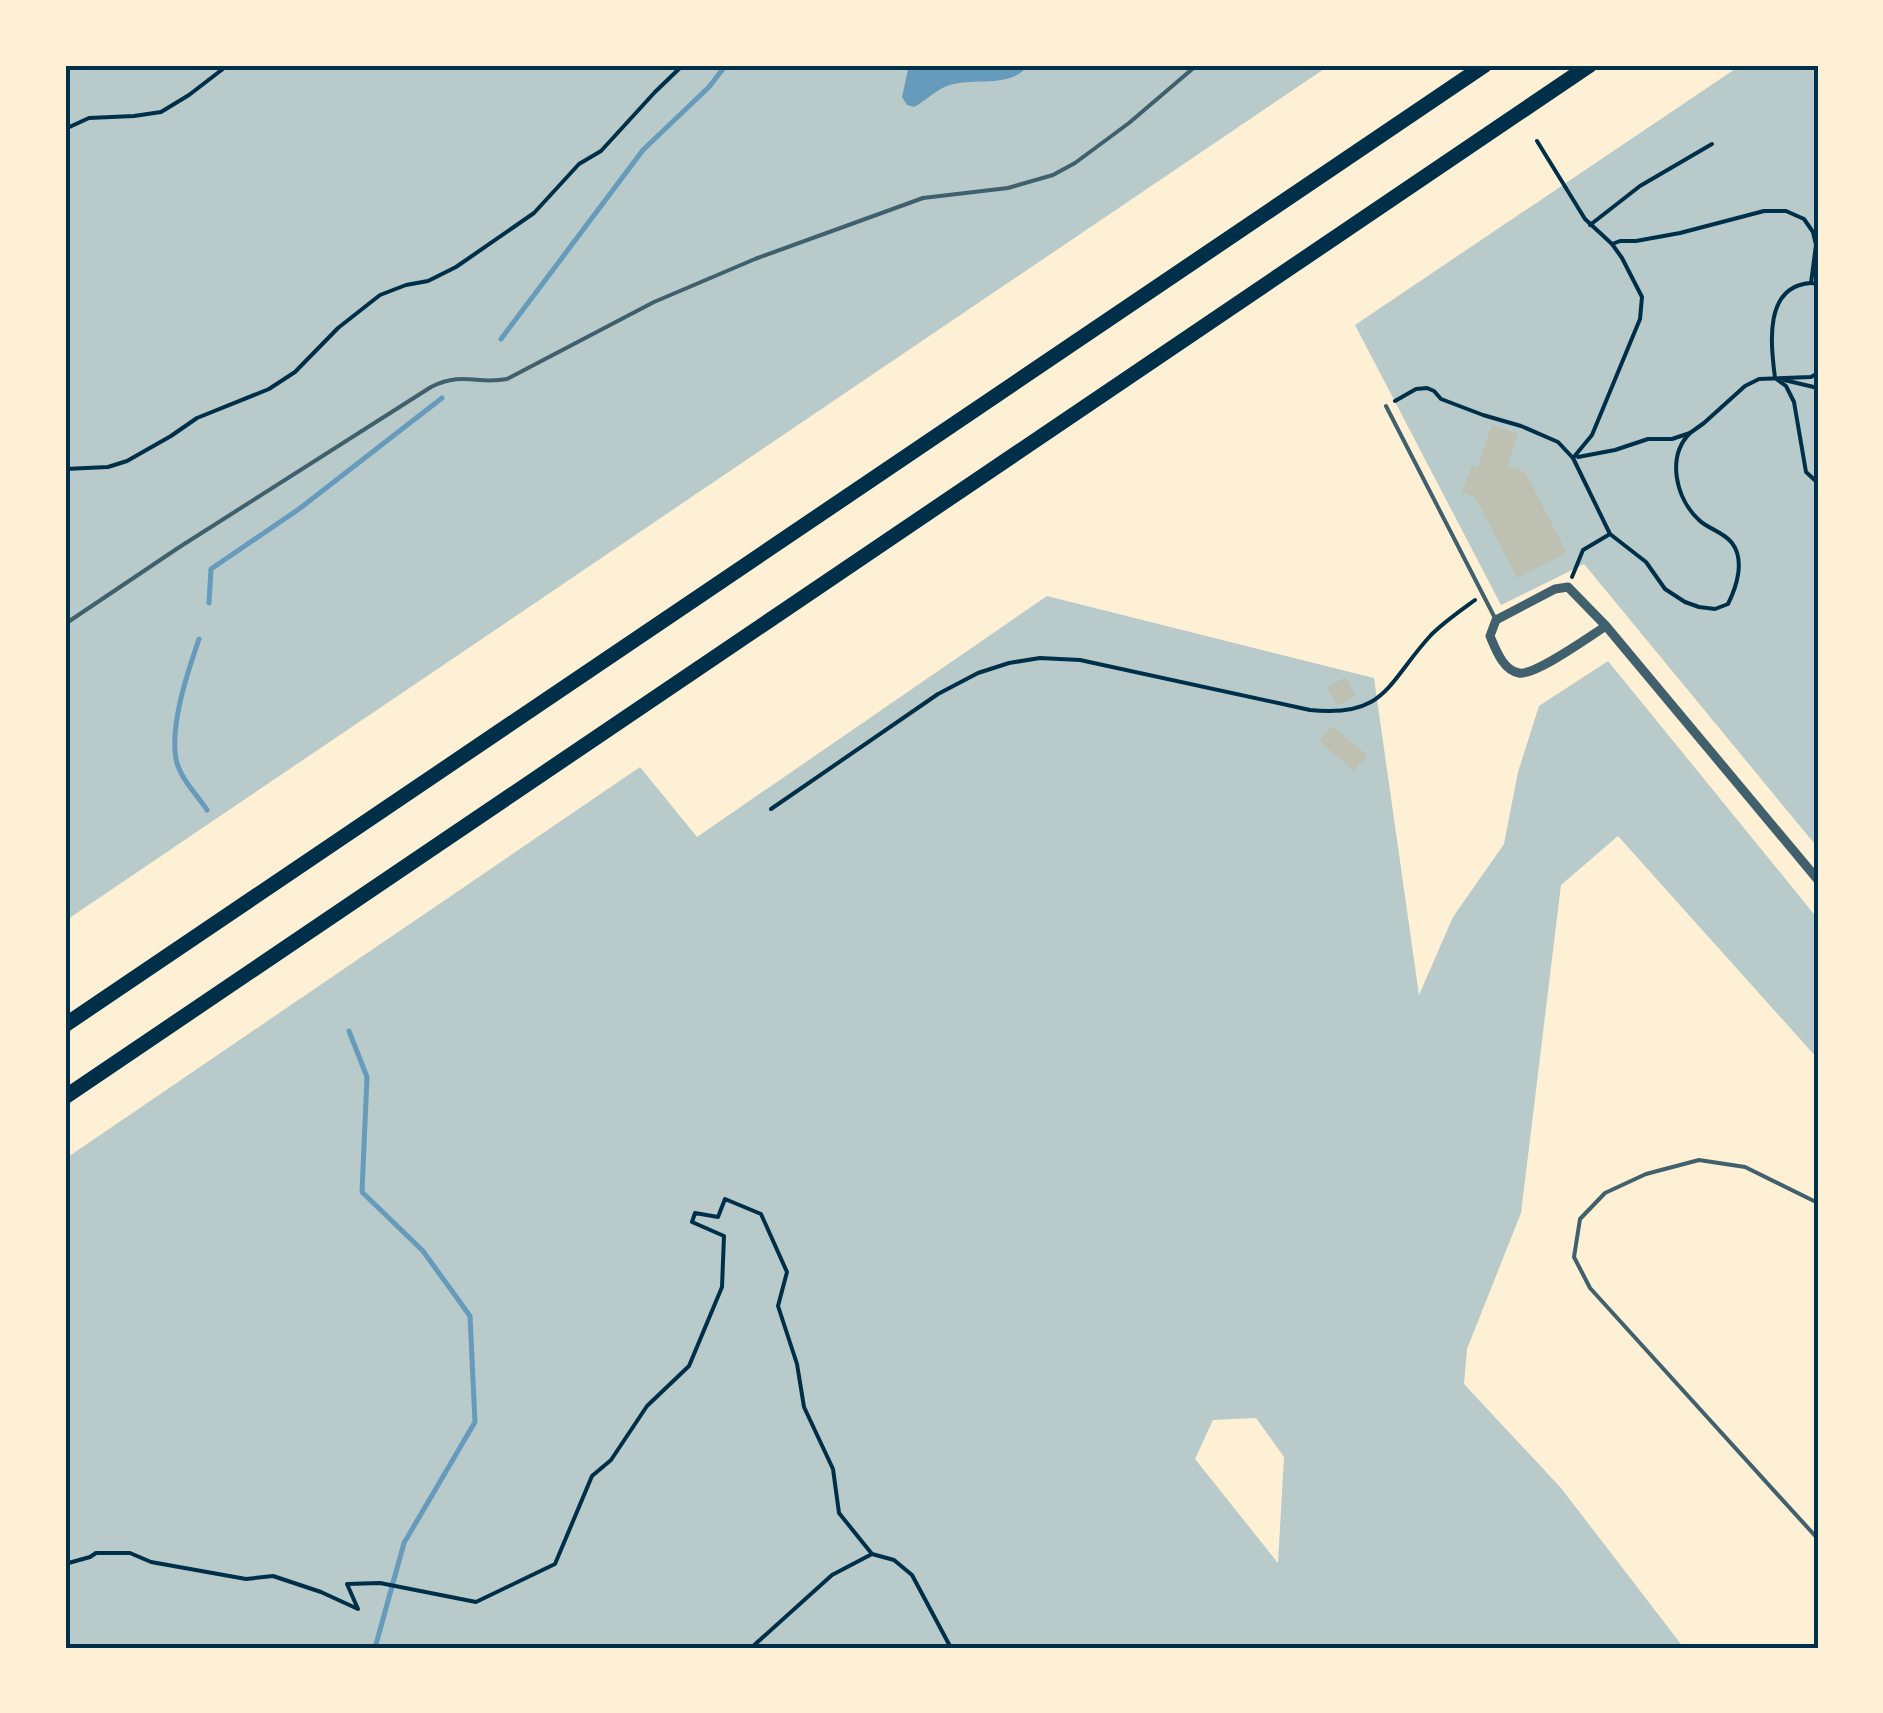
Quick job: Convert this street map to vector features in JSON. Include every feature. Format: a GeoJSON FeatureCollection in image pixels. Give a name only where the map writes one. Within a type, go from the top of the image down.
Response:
{"type":"FeatureCollection","features":[{"type":"Feature","properties":{"kind":"highway"},"geometry":{"type":"LineString","coordinates":[[65,1025],[1485,65]]}},
{"type":"Feature","properties":{"kind":"highway"},"geometry":{"type":"LineString","coordinates":[[65,1097],[1590,65]]}},
{"type":"Feature","properties":{"kind":"street"},"geometry":{"type":"LineString","coordinates":[[1606,626],[1552,660],[1518,674],[1505,666],[1490,636],[1496,620],[1555,589],[1568,587],[1606,626],[1818,880]]}},
{"type":"Feature","properties":{"kind":"lane"},"geometry":{"type":"LineString","coordinates":[[65,624],[431,387],[456,378],[507,379],[694,284],[922,198],[1008,188],[1053,175],[1129,123],[1197,65]]}},
{"type":"Feature","properties":{"kind":"lane"},"geometry":{"type":"LineString","coordinates":[[1386,406],[1496,620]]}},
{"type":"Feature","properties":{"kind":"lane"},"geometry":{"type":"LineString","coordinates":[[1818,1202],[1745,1167],[1699,1160],[1646,1174],[1605,1193],[1580,1220],[1574,1258],[1590,1288],[1818,1540]]}},
{"type":"Feature","properties":{"kind":"path"},"geometry":{"type":"LineString","coordinates":[[65,128],[89,118],[161,112],[228,65]]}},
{"type":"Feature","properties":{"kind":"path"},"geometry":{"type":"LineString","coordinates":[[65,469],[108,467],[126,461],[197,418],[269,389],[296,372],[338,328],[380,295],[456,268],[534,213],[579,164],[600,151],[683,65]]}},
{"type":"Feature","properties":{"kind":"path"},"geometry":{"type":"LineString","coordinates":[[1537,141],[1590,225],[1612,244],[1639,288],[1642,306],[1592,435],[1573,458]]}},
{"type":"Feature","properties":{"kind":"path"},"geometry":{"type":"LineString","coordinates":[[1590,225],[1640,186],[1712,144]]}},
{"type":"Feature","properties":{"kind":"path"},"geometry":{"type":"LineString","coordinates":[[1612,244],[1680,233],[1764,212],[1786,211],[1804,219],[1813,232],[1816,246],[1811,283]]}},
{"type":"Feature","properties":{"kind":"path"},"geometry":{"type":"LineString","coordinates":[[1775,378],[1772,329],[1776,306],[1791,288],[1802,283],[1818,284]]}},
{"type":"Feature","properties":{"kind":"path"},"geometry":{"type":"LineString","coordinates":[[1386,406],[1416,389],[1427,388],[1455,404],[1558,442],[1573,458],[1610,534],[1646,562],[1665,589],[1685,602],[1715,608],[1728,604],[1736,588],[1738,570],[1732,543],[1686,507],[1679,492],[1677,453],[1690,433],[1745,386],[1759,379],[1810,377],[1818,373]]}},
{"type":"Feature","properties":{"kind":"path"},"geometry":{"type":"LineString","coordinates":[[1775,378],[1818,388]]}},
{"type":"Feature","properties":{"kind":"path"},"geometry":{"type":"LineString","coordinates":[[1775,378],[1786,386],[1794,402],[1806,472],[1818,483]]}},
{"type":"Feature","properties":{"kind":"path"},"geometry":{"type":"LineString","coordinates":[[1573,458],[1690,433]]}},
{"type":"Feature","properties":{"kind":"path"},"geometry":{"type":"LineString","coordinates":[[1568,587],[1583,550],[1610,534]]}},
{"type":"Feature","properties":{"kind":"path"},"geometry":{"type":"LineString","coordinates":[[770,809],[938,694],[978,673],[1010,663],[1040,658],[1080,660],[1310,710],[1332,712],[1366,706],[1384,693],[1435,631],[1482,594]]}},
{"type":"Feature","properties":{"kind":"path"},"geometry":{"type":"LineString","coordinates":[[65,1564],[96,1553],[130,1552],[151,1562],[246,1579],[273,1576],[358,1609],[348,1584],[380,1582],[476,1602],[555,1564],[592,1476],[611,1460],[647,1406],[689,1366],[722,1286],[724,1236],[692,1222],[695,1213],[718,1217],[726,1199],[761,1214],[787,1272],[778,1306],[797,1364],[804,1407],[833,1469],[839,1513],[872,1554],[894,1560],[912,1575],[951,1648]]}},
{"type":"Feature","properties":{"kind":"path"},"geometry":{"type":"LineString","coordinates":[[751,1648],[832,1575],[872,1554]]}},
{"type":"Feature","properties":{"kind":"shaded area"},"geometry":{"type":"Polygon","coordinates":[[[65,65],[1330,65],[65,921],[65,65]]]}},
{"type":"Feature","properties":{"kind":"shaded area"},"geometry":{"type":"Polygon","coordinates":[[[1741,65],[1818,65],[1818,848],[1584,564],[1501,605],[1355,325],[1741,65]]]}},
{"type":"Feature","properties":{"kind":"shaded area"},"geometry":{"type":"Polygon","coordinates":[[[1047,596],[1374,678],[1419,995],[1453,917],[1504,844],[1518,772],[1539,706],[1608,661],[1818,919],[1818,1059],[1618,836],[1561,885],[1521,1213],[1467,1349],[1464,1384],[1561,1488],[1684,1648],[65,1648],[65,1159],[640,767],[697,837],[1047,596]],[[1256,1418],[1213,1420],[1195,1459],[1278,1563],[1284,1457],[1256,1418]]]}},
{"type":"Feature","properties":{"kind":"water"},"geometry":{"type":"Polygon","coordinates":[[[909,65],[1028,65],[1003,80],[945,87],[914,107],[902,97],[909,65]]]}},
{"type":"Feature","properties":{"kind":"building"},"geometry":{"type":"Polygon","coordinates":[[[1492,425],[1518,434],[1507,466],[1525,472],[1567,553],[1517,578],[1475,497],[1462,492],[1472,466],[1478,467],[1492,425]]]}},
{"type":"Feature","properties":{"kind":"building"},"geometry":{"type":"Polygon","coordinates":[[[1345,677],[1356,696],[1337,706],[1327,688],[1345,677]]]}},
{"type":"Feature","properties":{"kind":"building"},"geometry":{"type":"Polygon","coordinates":[[[1332,726],[1367,755],[1354,771],[1319,741],[1332,726]]]}},
{"type":"Feature","properties":{"kind":"waterway"},"geometry":{"type":"LineString","coordinates":[[501,339],[643,150],[709,87],[726,65]]}},
{"type":"Feature","properties":{"kind":"waterway"},"geometry":{"type":"LineString","coordinates":[[209,603],[211,569],[299,509],[442,398]]}},
{"type":"Feature","properties":{"kind":"waterway"},"geometry":{"type":"LineString","coordinates":[[199,639],[180,700],[175,749],[182,775],[207,810]]}},
{"type":"Feature","properties":{"kind":"waterway"},"geometry":{"type":"LineString","coordinates":[[349,1031],[367,1077],[362,1192],[423,1251],[470,1316],[475,1422],[404,1543],[375,1648]]}}]}
